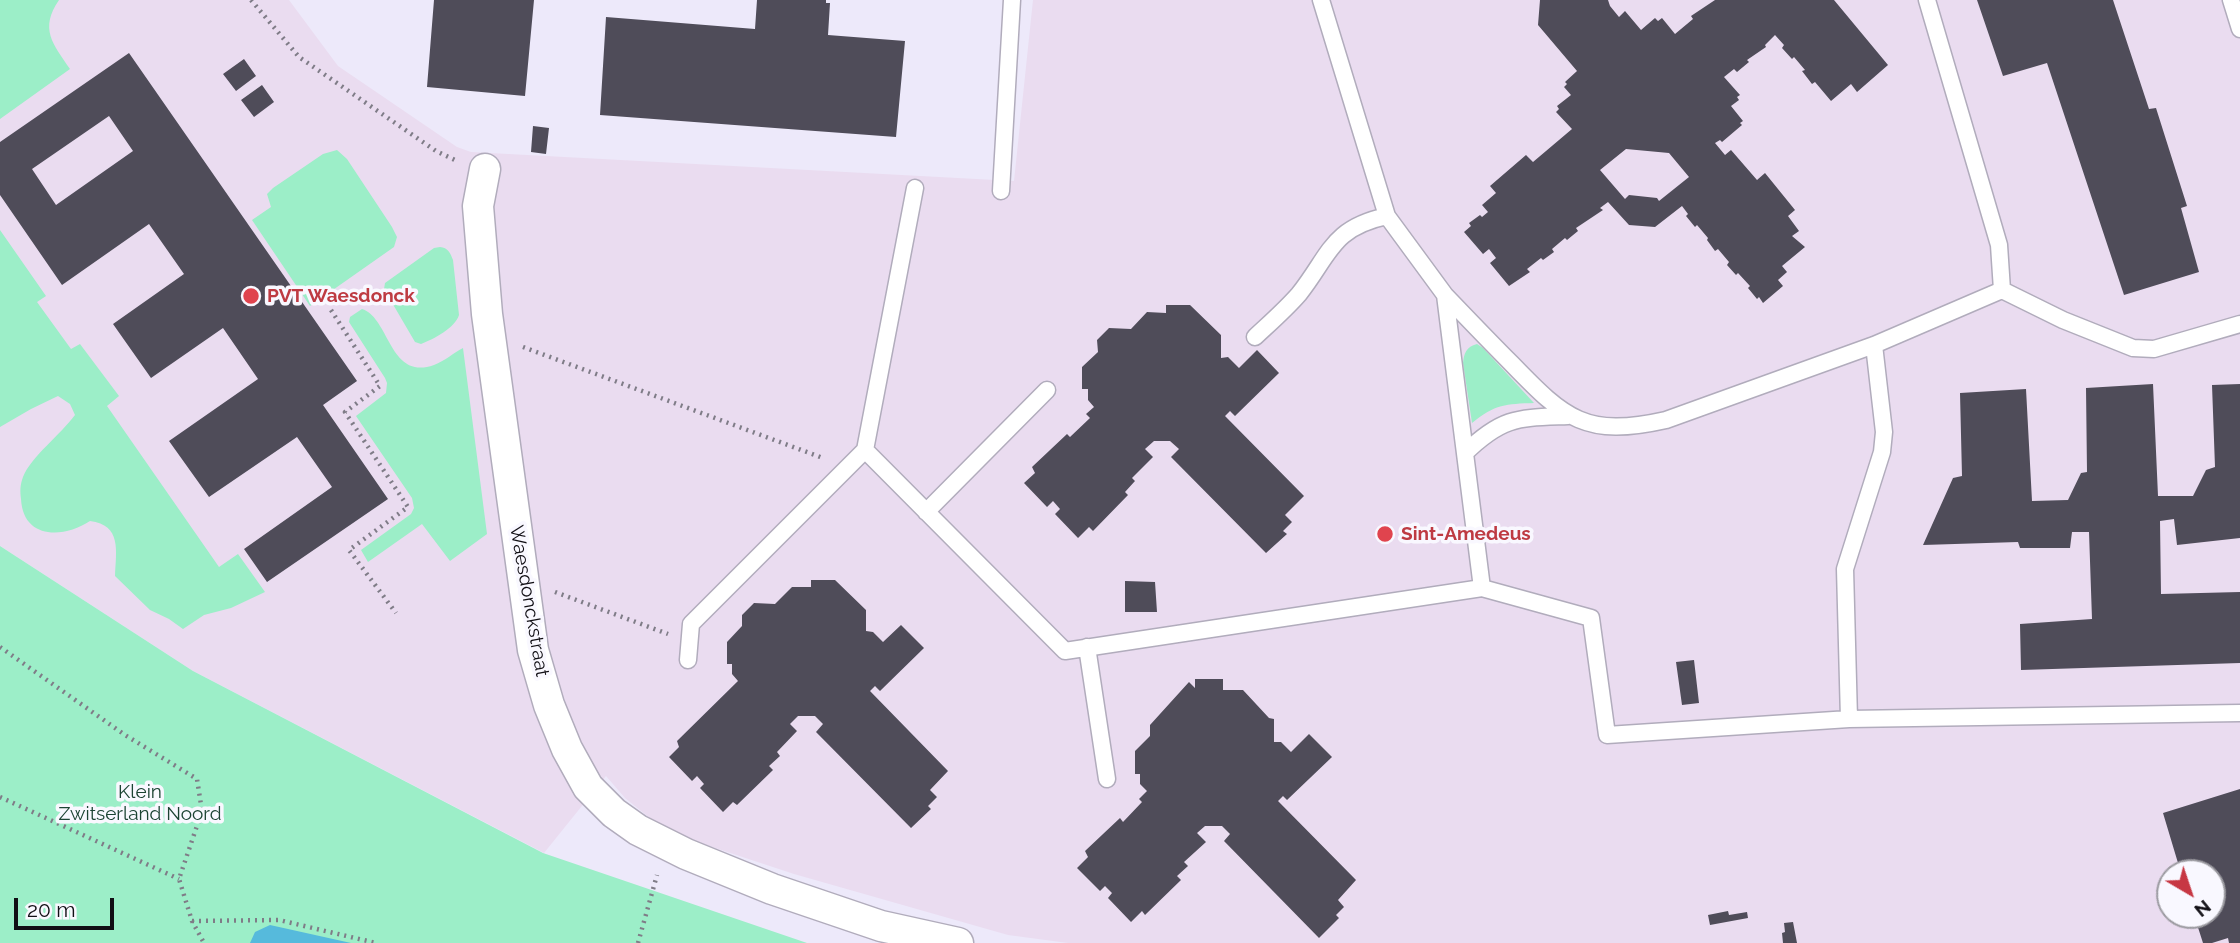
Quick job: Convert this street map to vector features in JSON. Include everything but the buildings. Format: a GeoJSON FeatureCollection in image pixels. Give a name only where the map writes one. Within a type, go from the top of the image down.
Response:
{"type":"FeatureCollection","features":[{"type":"Feature","properties":{"kind":"street","name":"Waesdonckstraat"},"geometry":{"type":"LineString","coordinates":[[485,169],[478,206],[489,335],[533,650],[549,705],[567,749],[588,787],[614,813],[638,830],[686,855],[881,926],[958,943]]}},
{"type":"Feature","properties":{"kind":"lane"},"geometry":{"type":"LineString","coordinates":[[1001,191],[1012,0]]}},
{"type":"Feature","properties":{"kind":"lane"},"geometry":{"type":"LineString","coordinates":[[1321,0],[1387,216],[1445,295],[1548,401],[1568,416]]}},
{"type":"Feature","properties":{"kind":"lane"},"geometry":{"type":"LineString","coordinates":[[1927,0],[1999,245],[2002,290]]}},
{"type":"Feature","properties":{"kind":"lane"},"geometry":{"type":"LineString","coordinates":[[2231,0],[2240,29]]}},
{"type":"Feature","properties":{"kind":"lane"},"geometry":{"type":"LineString","coordinates":[[688,660],[691,624],[864,450],[915,188]]}},
{"type":"Feature","properties":{"kind":"lane"},"geometry":{"type":"LineString","coordinates":[[1255,337],[1297,295],[1323,257],[1343,235],[1366,220],[1387,216]]}},
{"type":"Feature","properties":{"kind":"lane"},"geometry":{"type":"LineString","coordinates":[[1465,453],[1481,437],[1502,424],[1521,417],[1568,416],[1615,427],[1665,420],[1874,345],[2002,290],[2063,320],[2133,348],[2154,349],[2240,324]]}},
{"type":"Feature","properties":{"kind":"lane"},"geometry":{"type":"LineString","coordinates":[[1445,295],[1482,588]]}},
{"type":"Feature","properties":{"kind":"lane"},"geometry":{"type":"LineString","coordinates":[[1849,719],[1845,569],[1882,453],[1884,432],[1874,345]]}},
{"type":"Feature","properties":{"kind":"lane"},"geometry":{"type":"LineString","coordinates":[[926,512],[1047,390]]}},
{"type":"Feature","properties":{"kind":"lane"},"geometry":{"type":"LineString","coordinates":[[864,450],[1065,651],[1482,588],[1591,618],[1607,735],[1849,719],[2240,713]]}},
{"type":"Feature","properties":{"kind":"lane"},"geometry":{"type":"LineString","coordinates":[[1087,647],[1107,779]]}},
{"type":"Feature","properties":{"kind":"path"},"geometry":{"type":"LineString","coordinates":[[251,0],[299,57],[338,86],[436,151],[452,160],[485,169]]}},
{"type":"Feature","properties":{"kind":"path"},"geometry":{"type":"LineString","coordinates":[[331,310],[380,386],[345,412],[408,507],[349,550],[396,613]]}},
{"type":"Feature","properties":{"kind":"path"},"geometry":{"type":"LineString","coordinates":[[489,335],[849,468]]}},
{"type":"Feature","properties":{"kind":"path"},"geometry":{"type":"LineString","coordinates":[[523,581],[688,642]]}},
{"type":"Feature","properties":{"kind":"path"},"geometry":{"type":"LineString","coordinates":[[0,648],[125,734],[197,779],[202,811],[179,879],[192,921],[204,943]]}},
{"type":"Feature","properties":{"kind":"path"},"geometry":{"type":"LineString","coordinates":[[0,796],[179,879]]}},
{"type":"Feature","properties":{"kind":"path"},"geometry":{"type":"LineString","coordinates":[[638,943],[657,874],[686,855]]}},
{"type":"Feature","properties":{"kind":"path"},"geometry":{"type":"LineString","coordinates":[[192,921],[279,920],[376,943]]}},
{"type":"Feature","properties":{"kind":"shaded area","name":"Sint-Amedeus"},"geometry":{"type":"Polygon","coordinates":[[[0,0],[289,0],[338,66],[457,147],[471,152],[1014,181],[1033,0],[2240,0],[2240,943],[1068,943],[1008,935],[794,874],[694,841],[651,819],[625,798],[606,776],[544,853],[193,671],[0,546],[0,0]]]}},
{"type":"Feature","properties":{"kind":"green space"},"geometry":{"type":"Polygon","coordinates":[[[0,0],[59,0],[53,10],[49,28],[54,44],[70,69],[0,119],[0,0]]]}},
{"type":"Feature","properties":{"kind":"green space"},"geometry":{"type":"Polygon","coordinates":[[[337,150],[347,159],[397,237],[394,247],[310,306],[252,220],[271,207],[267,194],[273,188],[323,154],[337,150]]]}},
{"type":"Feature","properties":{"kind":"green space"},"geometry":{"type":"Polygon","coordinates":[[[0,230],[46,296],[37,302],[71,349],[80,344],[119,396],[107,406],[219,567],[238,554],[265,592],[231,608],[204,615],[183,629],[150,610],[115,576],[115,541],[108,528],[90,521],[68,531],[46,532],[29,522],[23,512],[21,499],[23,477],[75,415],[70,404],[58,396],[0,427],[0,230]]]}},
{"type":"Feature","properties":{"kind":"green space"},"geometry":{"type":"Polygon","coordinates":[[[440,247],[448,251],[453,260],[459,315],[449,329],[421,344],[415,342],[384,289],[385,283],[434,248],[440,247]]]}},
{"type":"Feature","properties":{"kind":"green space"},"geometry":{"type":"Polygon","coordinates":[[[362,309],[379,324],[399,357],[408,364],[419,368],[434,365],[463,348],[487,534],[450,561],[422,524],[368,562],[361,550],[411,514],[414,508],[412,498],[356,416],[386,393],[387,383],[349,322],[350,317],[362,309]]]}},
{"type":"Feature","properties":{"kind":"green space"},"geometry":{"type":"Polygon","coordinates":[[[1477,344],[1534,403],[1501,406],[1472,423],[1463,363],[1466,351],[1477,344]]]}},
{"type":"Feature","properties":{"kind":"green space","name":"Klein Zwitserland Noord"},"geometry":{"type":"Polygon","coordinates":[[[0,546],[193,671],[543,853],[807,943],[0,943],[0,546]]]}},
{"type":"Feature","properties":{"kind":"water"},"geometry":{"type":"Polygon","coordinates":[[[270,925],[351,943],[250,943],[255,932],[270,925]]]}},
{"type":"Feature","properties":{"kind":"place","name":"PVT Waesdonck"},"geometry":{"type":"Point","coordinates":[251,296]}},
{"type":"Feature","properties":{"kind":"place","name":"Sint-Amedeus"},"geometry":{"type":"Point","coordinates":[1385,534]}}]}
